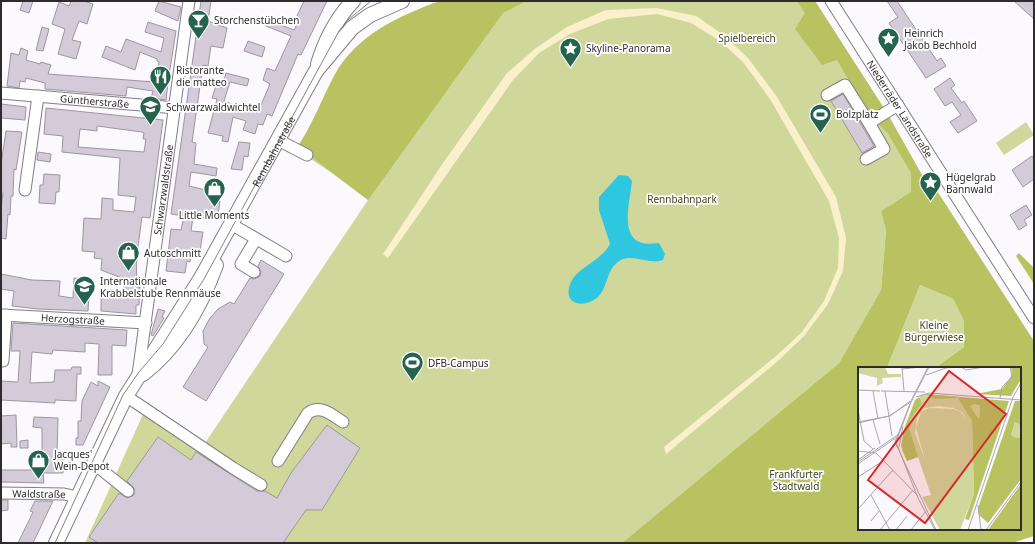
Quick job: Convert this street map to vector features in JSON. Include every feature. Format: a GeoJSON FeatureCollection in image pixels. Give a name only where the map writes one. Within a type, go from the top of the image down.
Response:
{"type":"FeatureCollection","features":[{"type":"Feature","properties":{"kind":"main road","name":"Rennbahnstraße"},"geometry":{"type":"LineString","coordinates":[[316,71],[323,47],[344,11],[353,1]]}},
{"type":"Feature","properties":{"kind":"main road","name":"Rennbahnstraße"},"geometry":{"type":"LineString","coordinates":[[93,463],[126,396],[141,376],[186,303],[230,227],[316,71],[352,28],[391,4],[402,1]]}},
{"type":"Feature","properties":{"kind":"main road","name":"Rennbahnstraße"},"geometry":{"type":"LineString","coordinates":[[141,376],[160,361],[171,348],[209,294],[213,273],[230,227]]}},
{"type":"Feature","properties":{"kind":"main road"},"geometry":{"type":"LineString","coordinates":[[56,543],[93,463]]}},
{"type":"Feature","properties":{"kind":"street","name":"Niederräder Landstraße"},"geometry":{"type":"LineString","coordinates":[[831,1],[1034,318]]}},
{"type":"Feature","properties":{"kind":"street","name":"Schwarzwaldstraße"},"geometry":{"type":"LineString","coordinates":[[141,376],[146,323],[176,108],[186,2]]}},
{"type":"Feature","properties":{"kind":"street"},"geometry":{"type":"LineString","coordinates":[[827,95],[845,85],[869,123],[884,149],[866,159]]}},
{"type":"Feature","properties":{"kind":"street","name":"Güntherstraße"},"geometry":{"type":"LineString","coordinates":[[1,93],[176,108]]}},
{"type":"Feature","properties":{"kind":"street"},"geometry":{"type":"LineString","coordinates":[[25,190],[38,96]]}},
{"type":"Feature","properties":{"kind":"street"},"geometry":{"type":"LineString","coordinates":[[869,123],[898,105]]}},
{"type":"Feature","properties":{"kind":"street"},"geometry":{"type":"LineString","coordinates":[[278,140],[307,155]]}},
{"type":"Feature","properties":{"kind":"street"},"geometry":{"type":"LineString","coordinates":[[230,227],[256,239],[286,256]]}},
{"type":"Feature","properties":{"kind":"street"},"geometry":{"type":"LineString","coordinates":[[254,272],[241,264],[256,239]]}},
{"type":"Feature","properties":{"kind":"street"},"geometry":{"type":"LineString","coordinates":[[141,376],[149,361],[166,340],[204,279],[213,273]]}},
{"type":"Feature","properties":{"kind":"street"},"geometry":{"type":"LineString","coordinates":[[1,361],[4,361],[3,315]]}},
{"type":"Feature","properties":{"kind":"street","name":"Herzogstraße"},"geometry":{"type":"LineString","coordinates":[[3,315],[146,323]]}},
{"type":"Feature","properties":{"kind":"street"},"geometry":{"type":"LineString","coordinates":[[126,396],[233,468],[261,485]]}},
{"type":"Feature","properties":{"kind":"street"},"geometry":{"type":"LineString","coordinates":[[278,461],[308,413],[314,409],[319,408],[343,422]]}},
{"type":"Feature","properties":{"kind":"street"},"geometry":{"type":"LineString","coordinates":[[93,463],[128,491]]}},
{"type":"Feature","properties":{"kind":"street","name":"Waldstraße"},"geometry":{"type":"LineString","coordinates":[[1,493],[64,494],[77,497]]}},
{"type":"Feature","properties":{"kind":"green space","name":"Rennbahnpark"},"geometry":{"type":"Polygon","coordinates":[[[440,1],[815,1],[887,113],[926,183],[881,211],[886,231],[881,290],[839,363],[622,543],[85,543],[144,412],[199,452],[368,200],[296,149],[311,123],[334,76],[354,49],[366,38],[394,21],[409,13],[440,1]]]}},
{"type":"Feature","properties":{"kind":"green space"},"geometry":{"type":"Polygon","coordinates":[[[440,1],[526,1],[503,13],[368,200],[313,158],[296,149],[311,123],[334,76],[354,49],[366,38],[394,21],[409,13],[440,1]]]}},
{"type":"Feature","properties":{"kind":"green space","name":"Frankfurter Stadtwald"},"geometry":{"type":"Polygon","coordinates":[[[797,1],[815,1],[887,113],[926,182],[930,180],[1034,341],[1034,536],[1012,543],[622,543],[839,363],[881,290],[886,231],[881,211],[911,192],[911,173],[887,132],[870,117],[837,60],[822,65],[795,29],[805,13],[797,1]]]}},
{"type":"Feature","properties":{"kind":"green space"},"geometry":{"type":"Polygon","coordinates":[[[1026,122],[1034,135],[1004,155],[996,143],[1026,122]]]}},
{"type":"Feature","properties":{"kind":"green space"},"geometry":{"type":"Polygon","coordinates":[[[1019,253],[1034,268],[1034,284],[1016,256],[1019,253]]]}},
{"type":"Feature","properties":{"kind":"green space","name":"Kleine Bürgerwiese"},"geometry":{"type":"Polygon","coordinates":[[[920,285],[953,299],[964,321],[964,347],[936,367],[887,367],[920,285]]]}},
{"type":"Feature","properties":{"kind":"sand"},"geometry":{"type":"Polygon","coordinates":[[[657,8],[696,16],[725,36],[748,58],[777,97],[836,197],[846,238],[843,271],[828,304],[804,336],[779,360],[666,454],[664,447],[776,356],[802,332],[824,301],[838,268],[839,238],[829,201],[770,99],[743,62],[720,41],[691,23],[657,14],[608,19],[570,34],[539,53],[513,80],[388,258],[383,254],[443,163],[507,73],[536,48],[567,27],[606,10],[657,8]]]}},
{"type":"Feature","properties":{"kind":"water"},"geometry":{"type":"Polygon","coordinates":[[[619,175],[628,176],[632,181],[628,214],[628,225],[631,234],[636,240],[645,243],[659,243],[665,254],[663,260],[653,261],[633,258],[623,259],[613,266],[602,292],[598,297],[586,303],[575,303],[571,300],[569,295],[571,282],[578,273],[601,255],[610,244],[599,210],[599,197],[619,175]]]}},
{"type":"Feature","properties":{"kind":"building"},"geometry":{"type":"Polygon","coordinates":[[[23,1],[33,1],[29,13],[20,10],[23,1]]]}},
{"type":"Feature","properties":{"kind":"building"},"geometry":{"type":"Polygon","coordinates":[[[71,1],[84,1],[93,4],[87,24],[79,21],[72,40],[81,42],[76,59],[58,54],[65,29],[52,24],[59,2],[69,6],[71,1]]]}},
{"type":"Feature","properties":{"kind":"building"},"geometry":{"type":"Polygon","coordinates":[[[159,1],[181,7],[178,21],[155,11],[159,1]]]}},
{"type":"Feature","properties":{"kind":"building"},"geometry":{"type":"Polygon","coordinates":[[[201,1],[211,1],[208,21],[227,28],[223,48],[211,46],[208,66],[203,65],[192,142],[196,143],[194,164],[217,168],[216,176],[191,172],[189,186],[218,193],[218,201],[220,201],[218,215],[205,213],[205,218],[193,217],[191,231],[203,232],[200,251],[192,250],[190,262],[187,261],[185,273],[166,271],[171,229],[181,230],[184,216],[171,214],[201,1]]]}},
{"type":"Feature","properties":{"kind":"building"},"geometry":{"type":"Polygon","coordinates":[[[304,1],[327,1],[301,55],[298,54],[272,116],[267,114],[263,125],[258,124],[255,134],[243,130],[246,121],[233,117],[228,142],[222,141],[223,136],[208,133],[217,99],[212,98],[216,86],[222,88],[226,73],[249,79],[247,86],[230,82],[224,101],[251,111],[258,112],[270,84],[263,80],[267,68],[275,71],[291,36],[266,26],[268,20],[294,30],[300,18],[297,16],[304,1]]]}},
{"type":"Feature","properties":{"kind":"building"},"geometry":{"type":"Polygon","coordinates":[[[887,1],[897,1],[937,61],[941,58],[946,66],[926,78],[889,23],[898,17],[887,1]]]}},
{"type":"Feature","properties":{"kind":"building"},"geometry":{"type":"Polygon","coordinates":[[[1014,1],[1032,1],[1034,3],[1034,19],[1014,1]]]}},
{"type":"Feature","properties":{"kind":"building"},"geometry":{"type":"Polygon","coordinates":[[[148,22],[176,31],[168,82],[157,78],[159,62],[157,59],[140,52],[135,70],[102,57],[106,46],[121,52],[126,39],[161,52],[164,38],[145,32],[148,22]]]}},
{"type":"Feature","properties":{"kind":"building"},"geometry":{"type":"Polygon","coordinates":[[[42,27],[49,29],[43,51],[36,50],[42,27]]]}},
{"type":"Feature","properties":{"kind":"building"},"geometry":{"type":"Polygon","coordinates":[[[248,41],[265,47],[262,57],[244,51],[248,41]]]}},
{"type":"Feature","properties":{"kind":"building"},"geometry":{"type":"Polygon","coordinates":[[[21,48],[28,51],[26,60],[51,65],[48,74],[168,83],[166,100],[151,98],[153,91],[127,87],[126,96],[45,89],[45,83],[26,78],[25,82],[20,81],[19,88],[7,86],[11,53],[19,55],[21,48]]]}},
{"type":"Feature","properties":{"kind":"building"},"geometry":{"type":"Polygon","coordinates":[[[950,78],[955,85],[951,88],[962,103],[964,101],[977,121],[958,133],[950,122],[961,115],[952,102],[945,106],[934,89],[950,78]]]}},
{"type":"Feature","properties":{"kind":"building"},"geometry":{"type":"Polygon","coordinates":[[[843,94],[874,146],[862,153],[831,101],[843,94]]]}},
{"type":"Feature","properties":{"kind":"building"},"geometry":{"type":"Polygon","coordinates":[[[1,104],[26,107],[25,120],[1,118],[1,104]]]}},
{"type":"Feature","properties":{"kind":"building"},"geometry":{"type":"Polygon","coordinates":[[[46,108],[163,120],[150,218],[142,217],[137,254],[136,287],[140,287],[139,305],[136,305],[136,314],[101,311],[101,295],[124,297],[124,279],[101,270],[102,259],[94,258],[95,252],[82,251],[84,218],[101,219],[102,198],[113,199],[113,210],[134,212],[136,197],[118,195],[120,158],[62,152],[63,136],[44,134],[46,108]],[[97,126],[97,131],[80,129],[78,147],[144,152],[146,139],[143,139],[144,133],[97,126]]]}},
{"type":"Feature","properties":{"kind":"building"},"geometry":{"type":"Polygon","coordinates":[[[6,131],[22,132],[16,170],[14,169],[13,196],[11,196],[10,215],[8,214],[6,239],[1,238],[1,209],[3,193],[1,193],[1,164],[6,131]]]}},
{"type":"Feature","properties":{"kind":"building"},"geometry":{"type":"Polygon","coordinates":[[[239,142],[250,143],[248,157],[244,156],[242,170],[231,169],[239,142]]]}},
{"type":"Feature","properties":{"kind":"building"},"geometry":{"type":"Polygon","coordinates":[[[38,152],[51,154],[50,162],[37,160],[38,152]]]}},
{"type":"Feature","properties":{"kind":"building"},"geometry":{"type":"Polygon","coordinates":[[[1032,156],[1034,160],[1034,179],[1023,187],[1012,170],[1032,156]]]}},
{"type":"Feature","properties":{"kind":"building"},"geometry":{"type":"Polygon","coordinates":[[[44,174],[60,175],[59,192],[56,192],[55,204],[39,203],[40,185],[43,185],[44,174]]]}},
{"type":"Feature","properties":{"kind":"building"},"geometry":{"type":"Polygon","coordinates":[[[1026,205],[1032,215],[1024,220],[1027,225],[1019,230],[1010,215],[1026,205]]]}},
{"type":"Feature","properties":{"kind":"building"},"geometry":{"type":"Polygon","coordinates":[[[261,260],[284,274],[206,401],[183,387],[208,347],[204,344],[203,331],[210,318],[218,309],[230,302],[234,304],[250,278],[254,279],[260,276],[261,272],[258,266],[261,260]]]}},
{"type":"Feature","properties":{"kind":"building"},"geometry":{"type":"Polygon","coordinates":[[[1,274],[32,280],[60,281],[59,296],[73,298],[74,278],[90,279],[88,311],[38,309],[12,306],[14,291],[1,289],[1,274]]]}},
{"type":"Feature","properties":{"kind":"building"},"geometry":{"type":"Polygon","coordinates":[[[158,309],[165,311],[162,317],[164,318],[153,336],[151,335],[158,309]]]}},
{"type":"Feature","properties":{"kind":"building"},"geometry":{"type":"Polygon","coordinates":[[[13,323],[127,330],[126,346],[112,345],[112,375],[98,375],[99,344],[85,343],[85,352],[53,350],[52,354],[32,352],[30,383],[54,382],[55,370],[71,370],[72,367],[81,367],[81,374],[77,374],[76,401],[55,400],[55,403],[1,400],[1,381],[18,382],[20,351],[11,351],[13,323]]]}},
{"type":"Feature","properties":{"kind":"building"},"geometry":{"type":"Polygon","coordinates":[[[98,381],[110,387],[83,445],[76,445],[76,438],[78,438],[78,421],[81,421],[82,401],[91,382],[98,386],[98,381]]]}},
{"type":"Feature","properties":{"kind":"building"},"geometry":{"type":"Polygon","coordinates":[[[16,415],[17,447],[11,447],[11,443],[1,444],[1,416],[16,415]]]}},
{"type":"Feature","properties":{"kind":"building"},"geometry":{"type":"Polygon","coordinates":[[[34,417],[58,418],[57,455],[63,455],[63,473],[43,473],[44,483],[1,482],[1,470],[36,470],[35,455],[42,455],[42,428],[33,427],[34,417]]]}},
{"type":"Feature","properties":{"kind":"building"},"geometry":{"type":"Polygon","coordinates":[[[327,425],[360,448],[322,510],[306,510],[283,543],[98,543],[89,537],[119,493],[127,498],[134,495],[134,488],[127,481],[158,437],[191,460],[196,452],[257,491],[265,491],[277,498],[291,473],[327,425]]]}},
{"type":"Feature","properties":{"kind":"building"},"geometry":{"type":"Polygon","coordinates":[[[28,440],[28,448],[20,448],[20,441],[28,440]]]}},
{"type":"Feature","properties":{"kind":"building"},"geometry":{"type":"Polygon","coordinates":[[[1,500],[8,500],[8,510],[1,511],[1,500]]]}},
{"type":"Feature","properties":{"kind":"building"},"geometry":{"type":"Polygon","coordinates":[[[35,501],[53,501],[33,543],[18,543],[33,512],[30,511],[35,501]]]}},
{"type":"Feature","properties":{"kind":"tram line"},"geometry":{"type":"LineString","coordinates":[[55,543],[123,395],[139,372],[163,344],[204,279],[339,31],[349,19],[371,1]]}},
{"type":"Feature","properties":{"kind":"place","name":"Storchenstübchen"},"geometry":{"type":"Point","coordinates":[199,40]}},
{"type":"Feature","properties":{"kind":"place","name":"Heinrich Jakob Bechhold"},"geometry":{"type":"Point","coordinates":[889,58]}},
{"type":"Feature","properties":{"kind":"place","name":"Skyline-Panorama"},"geometry":{"type":"Point","coordinates":[570,68]}},
{"type":"Feature","properties":{"kind":"place","name":"Ristorante die matteo"},"geometry":{"type":"Point","coordinates":[161,96]}},
{"type":"Feature","properties":{"kind":"place","name":"Schwarzwaldwichtel"},"geometry":{"type":"Point","coordinates":[150,126]}},
{"type":"Feature","properties":{"kind":"place","name":"Bolzplatz"},"geometry":{"type":"Point","coordinates":[820,134]}},
{"type":"Feature","properties":{"kind":"place","name":"Hügelgrab Bannwald"},"geometry":{"type":"Point","coordinates":[931,202]}},
{"type":"Feature","properties":{"kind":"place","name":"Little Moments"},"geometry":{"type":"Point","coordinates":[214,208]}},
{"type":"Feature","properties":{"kind":"place","name":"Autoschmitt"},"geometry":{"type":"Point","coordinates":[129,272]}},
{"type":"Feature","properties":{"kind":"place","name":"Internationale Krabbelstube Rennmäuse"},"geometry":{"type":"Point","coordinates":[84,306]}},
{"type":"Feature","properties":{"kind":"place","name":"DFB-Campus"},"geometry":{"type":"Point","coordinates":[413,382]}},
{"type":"Feature","properties":{"kind":"place","name":"Jacques' Wein-Depot"},"geometry":{"type":"Point","coordinates":[39,480]}},
{"type":"Feature","properties":{"kind":"park label","name":"Spielbereich"},"geometry":{"type":"Point","coordinates":[747,38]}}]}
